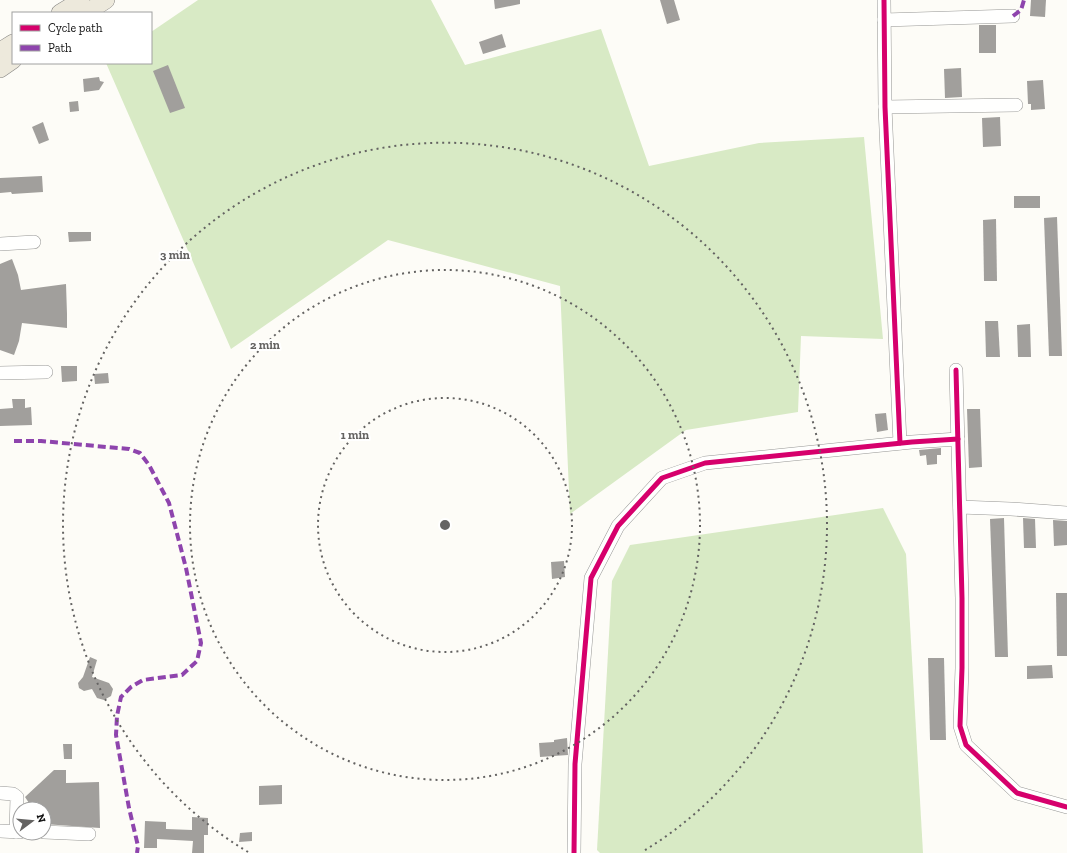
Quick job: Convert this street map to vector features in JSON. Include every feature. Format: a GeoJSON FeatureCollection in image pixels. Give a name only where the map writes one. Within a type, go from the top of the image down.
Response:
{"type":"FeatureCollection","features":[{"type":"Feature","properties":{"kind":"main road"},"geometry":{"type":"LineString","coordinates":[[62,12],[81,0]]}},
{"type":"Feature","properties":{"kind":"main road"},"geometry":{"type":"LineString","coordinates":[[88,12],[106,0]]}},
{"type":"Feature","properties":{"kind":"main road"},"geometry":{"type":"LineString","coordinates":[[0,51],[12,44]]}},
{"type":"Feature","properties":{"kind":"main road"},"geometry":{"type":"LineString","coordinates":[[0,69],[12,61]]}},
{"type":"Feature","properties":{"kind":"street"},"geometry":{"type":"LineString","coordinates":[[884,0],[885,107],[900,443]]}},
{"type":"Feature","properties":{"kind":"street"},"geometry":{"type":"LineString","coordinates":[[884,20],[1013,16]]}},
{"type":"Feature","properties":{"kind":"street"},"geometry":{"type":"LineString","coordinates":[[885,107],[1016,105]]}},
{"type":"Feature","properties":{"kind":"street"},"geometry":{"type":"LineString","coordinates":[[0,244],[34,242]]}},
{"type":"Feature","properties":{"kind":"street"},"geometry":{"type":"LineString","coordinates":[[956,370],[962,598],[960,726],[962,736],[966,745],[1017,793],[1067,808]]}},
{"type":"Feature","properties":{"kind":"street"},"geometry":{"type":"LineString","coordinates":[[0,373],[46,372]]}},
{"type":"Feature","properties":{"kind":"street"},"geometry":{"type":"LineString","coordinates":[[574,853],[575,764],[591,578],[618,526],[662,478],[705,463],[900,443],[958,439]]}},
{"type":"Feature","properties":{"kind":"street"},"geometry":{"type":"LineString","coordinates":[[960,507],[1067,513]]}},
{"type":"Feature","properties":{"kind":"street"},"geometry":{"type":"LineString","coordinates":[[0,793],[13,794],[17,796],[17,801]]}},
{"type":"Feature","properties":{"kind":"street"},"geometry":{"type":"LineString","coordinates":[[0,831],[12,832]]}},
{"type":"Feature","properties":{"kind":"street"},"geometry":{"type":"LineString","coordinates":[[52,832],[89,834]]}},
{"type":"Feature","properties":{"kind":"green space"},"geometry":{"type":"Polygon","coordinates":[[[198,0],[431,0],[465,65],[601,29],[649,166],[759,143],[864,137],[883,339],[801,336],[798,412],[686,430],[570,514],[560,286],[388,240],[231,349],[106,64],[152,64],[152,31],[198,0]]]}},
{"type":"Feature","properties":{"kind":"green space"},"geometry":{"type":"Polygon","coordinates":[[[883,508],[906,554],[923,853],[600,853],[597,850],[612,581],[630,545],[883,508]]]}},
{"type":"Feature","properties":{"kind":"building"},"geometry":{"type":"Polygon","coordinates":[[[494,0],[520,0],[520,4],[495,9],[494,0]]]}},
{"type":"Feature","properties":{"kind":"building"},"geometry":{"type":"Polygon","coordinates":[[[660,0],[674,0],[680,20],[667,24],[660,0]]]}},
{"type":"Feature","properties":{"kind":"building"},"geometry":{"type":"Polygon","coordinates":[[[1031,0],[1046,0],[1045,17],[1030,16],[1031,0]]]}},
{"type":"Feature","properties":{"kind":"building"},"geometry":{"type":"Polygon","coordinates":[[[979,25],[996,25],[996,53],[979,53],[979,25]]]}},
{"type":"Feature","properties":{"kind":"building"},"geometry":{"type":"Polygon","coordinates":[[[502,34],[506,47],[483,54],[479,42],[502,34]]]}},
{"type":"Feature","properties":{"kind":"building"},"geometry":{"type":"Polygon","coordinates":[[[168,65],[185,108],[170,113],[153,71],[168,65]]]}},
{"type":"Feature","properties":{"kind":"building"},"geometry":{"type":"Polygon","coordinates":[[[961,68],[962,97],[945,98],[944,69],[961,68]]]}},
{"type":"Feature","properties":{"kind":"building"},"geometry":{"type":"Polygon","coordinates":[[[99,77],[100,81],[104,82],[99,90],[84,92],[83,79],[99,77]]]}},
{"type":"Feature","properties":{"kind":"building"},"geometry":{"type":"Polygon","coordinates":[[[1043,80],[1045,109],[1031,110],[1031,104],[1028,104],[1027,81],[1043,80]]]}},
{"type":"Feature","properties":{"kind":"building"},"geometry":{"type":"Polygon","coordinates":[[[78,101],[79,111],[70,112],[69,102],[78,101]]]}},
{"type":"Feature","properties":{"kind":"building"},"geometry":{"type":"Polygon","coordinates":[[[1000,117],[1001,146],[983,147],[982,118],[1000,117]]]}},
{"type":"Feature","properties":{"kind":"building"},"geometry":{"type":"Polygon","coordinates":[[[43,122],[49,140],[39,144],[32,127],[43,122]]]}},
{"type":"Feature","properties":{"kind":"building"},"geometry":{"type":"Polygon","coordinates":[[[42,176],[43,192],[12,194],[11,192],[0,193],[0,178],[42,176]]]}},
{"type":"Feature","properties":{"kind":"building"},"geometry":{"type":"Polygon","coordinates":[[[1014,196],[1040,196],[1040,208],[1014,208],[1014,196]]]}},
{"type":"Feature","properties":{"kind":"building"},"geometry":{"type":"Polygon","coordinates":[[[1057,217],[1062,356],[1049,356],[1044,218],[1057,217]]]}},
{"type":"Feature","properties":{"kind":"building"},"geometry":{"type":"Polygon","coordinates":[[[996,219],[997,281],[984,281],[983,220],[996,219]]]}},
{"type":"Feature","properties":{"kind":"building"},"geometry":{"type":"Polygon","coordinates":[[[68,232],[91,232],[91,241],[69,242],[68,232]]]}},
{"type":"Feature","properties":{"kind":"building"},"geometry":{"type":"Polygon","coordinates":[[[12,259],[18,275],[21,290],[66,284],[67,314],[67,328],[22,323],[19,341],[14,355],[0,350],[0,264],[12,259]]]}},
{"type":"Feature","properties":{"kind":"building"},"geometry":{"type":"Polygon","coordinates":[[[985,321],[998,321],[1000,357],[986,357],[985,321]]]}},
{"type":"Feature","properties":{"kind":"building"},"geometry":{"type":"Polygon","coordinates":[[[1030,324],[1031,357],[1018,357],[1017,325],[1030,324]]]}},
{"type":"Feature","properties":{"kind":"building"},"geometry":{"type":"Polygon","coordinates":[[[61,366],[77,366],[77,381],[62,382],[61,366]]]}},
{"type":"Feature","properties":{"kind":"building"},"geometry":{"type":"Polygon","coordinates":[[[108,373],[109,383],[95,384],[94,374],[108,373]]]}},
{"type":"Feature","properties":{"kind":"building"},"geometry":{"type":"Polygon","coordinates":[[[12,399],[25,399],[25,408],[31,407],[32,425],[0,426],[0,409],[13,408],[12,399]]]}},
{"type":"Feature","properties":{"kind":"building"},"geometry":{"type":"Polygon","coordinates":[[[967,409],[980,409],[982,467],[969,468],[967,409]]]}},
{"type":"Feature","properties":{"kind":"building"},"geometry":{"type":"Polygon","coordinates":[[[886,413],[888,430],[877,432],[875,414],[886,413]]]}},
{"type":"Feature","properties":{"kind":"building"},"geometry":{"type":"Polygon","coordinates":[[[941,448],[941,455],[937,455],[937,464],[927,465],[926,455],[920,456],[919,450],[941,448]]]}},
{"type":"Feature","properties":{"kind":"building"},"geometry":{"type":"Polygon","coordinates":[[[1004,518],[1008,657],[995,657],[990,519],[1004,518]]]}},
{"type":"Feature","properties":{"kind":"building"},"geometry":{"type":"Polygon","coordinates":[[[1023,518],[1035,519],[1036,548],[1024,548],[1023,518]]]}},
{"type":"Feature","properties":{"kind":"building"},"geometry":{"type":"Polygon","coordinates":[[[1053,520],[1067,521],[1067,545],[1054,546],[1053,520]]]}},
{"type":"Feature","properties":{"kind":"building"},"geometry":{"type":"Polygon","coordinates":[[[564,561],[565,577],[552,579],[551,562],[564,561]]]}},
{"type":"Feature","properties":{"kind":"building"},"geometry":{"type":"Polygon","coordinates":[[[1056,593],[1067,593],[1067,656],[1057,656],[1056,593]]]}},
{"type":"Feature","properties":{"kind":"building"},"geometry":{"type":"Polygon","coordinates":[[[90,657],[97,660],[92,677],[109,683],[113,689],[111,696],[104,700],[97,698],[92,689],[84,691],[79,688],[78,683],[83,677],[90,657]]]}},
{"type":"Feature","properties":{"kind":"building"},"geometry":{"type":"Polygon","coordinates":[[[928,658],[944,658],[946,740],[930,740],[928,658]]]}},
{"type":"Feature","properties":{"kind":"building"},"geometry":{"type":"Polygon","coordinates":[[[1052,665],[1053,678],[1027,679],[1027,666],[1052,665]]]}},
{"type":"Feature","properties":{"kind":"building"},"geometry":{"type":"Polygon","coordinates":[[[567,738],[568,755],[540,757],[539,743],[554,742],[554,740],[567,738]]]}},
{"type":"Feature","properties":{"kind":"building"},"geometry":{"type":"Polygon","coordinates":[[[63,744],[72,744],[72,759],[64,759],[63,744]]]}},
{"type":"Feature","properties":{"kind":"building"},"geometry":{"type":"Polygon","coordinates":[[[54,770],[66,770],[66,783],[99,782],[100,828],[52,825],[52,801],[28,801],[25,797],[54,770]]]}},
{"type":"Feature","properties":{"kind":"building"},"geometry":{"type":"Polygon","coordinates":[[[282,785],[282,804],[259,805],[259,786],[282,785]]]}},
{"type":"Feature","properties":{"kind":"building"},"geometry":{"type":"Polygon","coordinates":[[[192,817],[208,818],[208,835],[204,835],[204,853],[192,853],[193,841],[157,839],[157,848],[144,848],[145,821],[166,822],[166,829],[192,830],[192,817]]]}},
{"type":"Feature","properties":{"kind":"building"},"geometry":{"type":"Polygon","coordinates":[[[252,832],[252,841],[239,842],[240,833],[252,832]]]}},
{"type":"Feature","properties":{"kind":"marked path"},"geometry":{"type":"LineString","coordinates":[[1013,16],[1021,10],[1024,0]]}},
{"type":"Feature","properties":{"kind":"marked path"},"geometry":{"type":"LineString","coordinates":[[14,441],[41,441],[129,449],[140,453],[149,465],[169,503],[186,568],[201,643],[197,661],[182,675],[143,680],[131,687],[121,697],[117,716],[116,735],[129,808],[138,846],[137,853]]}},
{"type":"Feature","properties":{"kind":"cycle path"},"geometry":{"type":"LineString","coordinates":[[884,0],[885,107],[900,443]]}},
{"type":"Feature","properties":{"kind":"cycle path"},"geometry":{"type":"LineString","coordinates":[[956,370],[962,598],[960,726],[966,745],[1017,793],[1067,807]]}},
{"type":"Feature","properties":{"kind":"cycle path"},"geometry":{"type":"LineString","coordinates":[[574,853],[575,764],[591,578],[618,526],[662,478],[705,463],[912,442],[958,439]]}}]}
